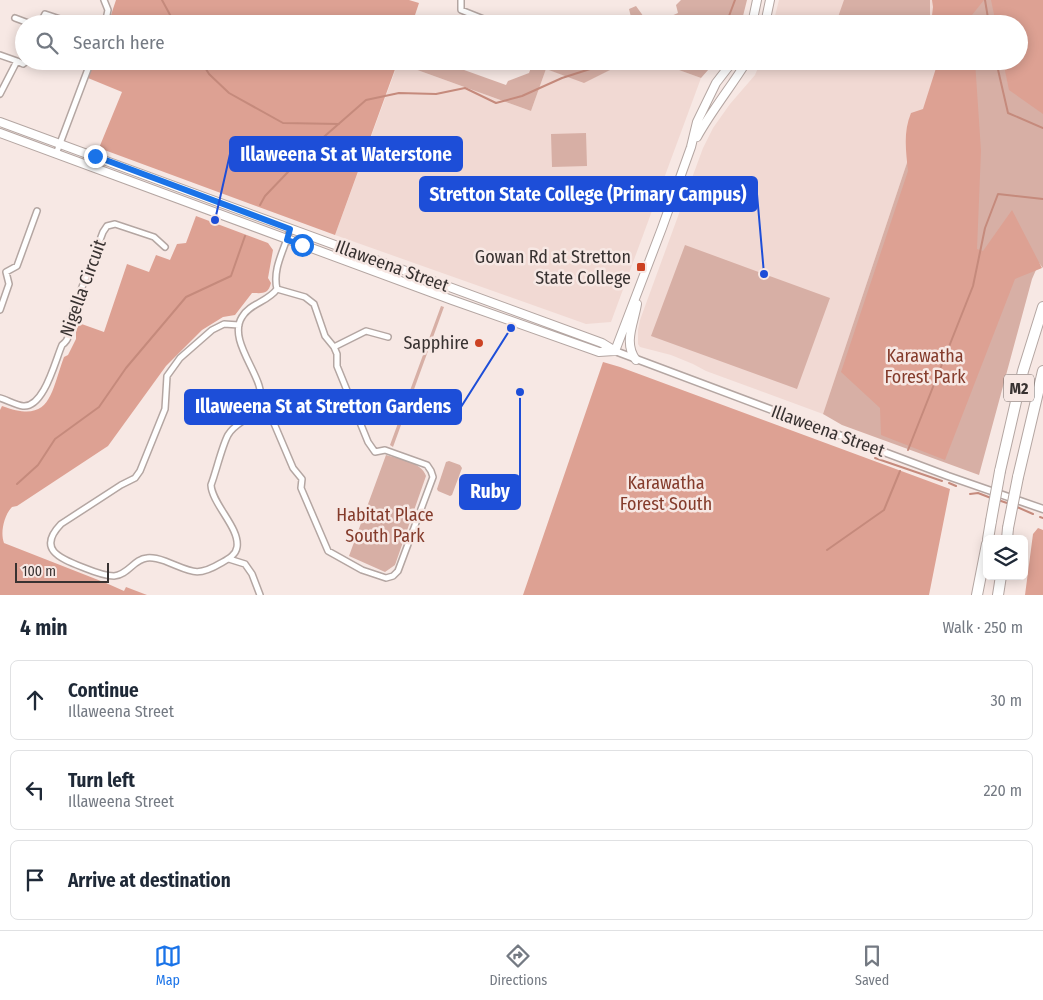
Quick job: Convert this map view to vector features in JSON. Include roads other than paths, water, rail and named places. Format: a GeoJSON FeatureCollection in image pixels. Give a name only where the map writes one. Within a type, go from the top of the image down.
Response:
{"type":"FeatureCollection","features":[{"type":"Feature","properties":{"kind":"highway","name":"M2"},"geometry":{"type":"LineString","coordinates":[[989,535],[1000,471],[1023,371],[1043,307]]}},
{"type":"Feature","properties":{"kind":"highway","name":"M2"},"geometry":{"type":"LineString","coordinates":[[1007,533],[1043,371]]}},
{"type":"Feature","properties":{"kind":"highway"},"geometry":{"type":"LineString","coordinates":[[977,595],[983,564]]}},
{"type":"Feature","properties":{"kind":"highway"},"geometry":{"type":"LineString","coordinates":[[998,595],[1000,580]]}},
{"type":"Feature","properties":{"kind":"main road"},"geometry":{"type":"LineString","coordinates":[[754,15],[757,0]]}},
{"type":"Feature","properties":{"kind":"main road"},"geometry":{"type":"LineString","coordinates":[[767,15],[770,0]]}},
{"type":"Feature","properties":{"kind":"main road"},"geometry":{"type":"LineString","coordinates":[[614,351],[639,290],[690,147],[697,122],[716,83],[726,70]]}},
{"type":"Feature","properties":{"kind":"main road"},"geometry":{"type":"LineString","coordinates":[[690,147],[717,103],[742,70]]}},
{"type":"Feature","properties":{"kind":"main road","name":"Illaweena Street"},"geometry":{"type":"LineString","coordinates":[[0,122],[602,343],[614,351]]}},
{"type":"Feature","properties":{"kind":"main road","name":"Illaweena Street"},"geometry":{"type":"LineString","coordinates":[[0,134],[452,300],[600,352],[614,351]]}},
{"type":"Feature","properties":{"kind":"main road"},"geometry":{"type":"LineString","coordinates":[[342,248],[344,260]]}},
{"type":"Feature","properties":{"kind":"main road"},"geometry":{"type":"LineString","coordinates":[[452,300],[456,290]]}},
{"type":"Feature","properties":{"kind":"main road"},"geometry":{"type":"LineString","coordinates":[[636,360],[631,350],[630,333],[636,312],[639,290]]}},
{"type":"Feature","properties":{"kind":"street"},"geometry":{"type":"LineString","coordinates":[[104,0],[108,10],[107,15]]}},
{"type":"Feature","properties":{"kind":"street"},"geometry":{"type":"LineString","coordinates":[[461,0],[462,10],[471,15]]}},
{"type":"Feature","properties":{"kind":"street"},"geometry":{"type":"LineString","coordinates":[[0,55],[15,60]]}},
{"type":"Feature","properties":{"kind":"street"},"geometry":{"type":"LineString","coordinates":[[0,94],[15,65]]}},
{"type":"Feature","properties":{"kind":"street"},"geometry":{"type":"LineString","coordinates":[[56,154],[88,70]]}},
{"type":"Feature","properties":{"kind":"street"},"geometry":{"type":"LineString","coordinates":[[0,310],[9,284],[3,271],[16,266],[37,211]]}},
{"type":"Feature","properties":{"kind":"street","name":"Nigella Circuit"},"geometry":{"type":"LineString","coordinates":[[0,398],[23,406],[34,403],[42,396],[62,345],[69,336],[68,324],[107,226],[115,224],[154,237],[165,247]]}},
{"type":"Feature","properties":{"kind":"street"},"geometry":{"type":"LineString","coordinates":[[239,326],[224,324],[212,330],[180,358],[166,376],[165,408],[140,471],[135,478],[122,484],[61,524],[53,532],[52,551],[62,560],[102,574],[115,576],[124,573],[136,562],[145,558],[156,558],[196,573],[207,572],[229,559],[237,548],[235,537],[221,506],[211,493],[211,485],[228,435],[255,413],[261,398],[259,387],[240,341],[239,326],[242,317],[252,307],[272,296],[276,289],[276,270],[290,229]]}},
{"type":"Feature","properties":{"kind":"street"},"geometry":{"type":"LineString","coordinates":[[257,410],[273,421],[292,468],[302,479],[301,488],[328,551],[362,570],[386,578],[393,576],[398,571],[432,477],[431,471],[426,465],[385,450],[375,452],[368,442],[337,366],[337,354],[325,336],[314,304],[305,297],[276,289]]}},
{"type":"Feature","properties":{"kind":"street"},"geometry":{"type":"LineString","coordinates":[[334,347],[366,331],[388,337]]}},
{"type":"Feature","properties":{"kind":"street","name":"Illaweena Street"},"geometry":{"type":"LineString","coordinates":[[614,351],[948,476],[1043,509]]}},
{"type":"Feature","properties":{"kind":"street"},"geometry":{"type":"LineString","coordinates":[[229,559],[245,564],[252,574],[260,595]]}},
{"type":"Feature","properties":{"kind":"waterway"},"geometry":{"type":"LineString","coordinates":[[162,0],[170,15]]}},
{"type":"Feature","properties":{"kind":"waterway"},"geometry":{"type":"LineString","coordinates":[[729,15],[735,0]]}},
{"type":"Feature","properties":{"kind":"waterway"},"geometry":{"type":"LineString","coordinates":[[985,0],[988,15]]}},
{"type":"Feature","properties":{"kind":"waterway"},"geometry":{"type":"LineString","coordinates":[[207,70],[229,93],[283,123],[339,124]]}},
{"type":"Feature","properties":{"kind":"waterway"},"geometry":{"type":"LineString","coordinates":[[260,205],[265,196],[310,149],[366,100],[399,93],[436,94],[465,88],[496,103],[522,96],[562,78],[587,70]]}},
{"type":"Feature","properties":{"kind":"waterway"},"geometry":{"type":"LineString","coordinates":[[998,70],[1008,113],[1043,128]]}},
{"type":"Feature","properties":{"kind":"waterway"},"geometry":{"type":"LineString","coordinates":[[908,450],[973,286],[985,228],[998,194],[1043,199]]}},
{"type":"Feature","properties":{"kind":"waterway"},"geometry":{"type":"LineString","coordinates":[[17,484],[38,465],[55,439],[99,407],[126,368],[186,297],[231,276],[245,236]]}},
{"type":"Feature","properties":{"kind":"waterway"},"geometry":{"type":"LineString","coordinates":[[875,458],[942,481]]}},
{"type":"Feature","properties":{"kind":"waterway"},"geometry":{"type":"LineString","coordinates":[[827,550],[884,510],[900,471]]}},
{"type":"Feature","properties":{"kind":"waterway"},"geometry":{"type":"LineString","coordinates":[[949,483],[956,486]]}},
{"type":"Feature","properties":{"kind":"waterway"},"geometry":{"type":"LineString","coordinates":[[970,494],[978,493],[991,498]]}},
{"type":"Feature","properties":{"kind":"waterway"},"geometry":{"type":"LineString","coordinates":[[998,500],[1010,504]]}},
{"type":"Feature","properties":{"kind":"waterway"},"geometry":{"type":"LineString","coordinates":[[1017,507],[1033,514]]}},
{"type":"Feature","properties":{"kind":"place","name":"Illaweena St at Waterstone"},"geometry":{"type":"Point","coordinates":[215,220]}},
{"type":"Feature","properties":{"kind":"place","name":"Gowan Rd at Stretton State College"},"geometry":{"type":"Point","coordinates":[641,267]}},
{"type":"Feature","properties":{"kind":"place","name":"Stretton State College (Primary Campus)"},"geometry":{"type":"Point","coordinates":[764,274]}},
{"type":"Feature","properties":{"kind":"place","name":"Illaweena St at Stretton Gardens"},"geometry":{"type":"Point","coordinates":[511,328]}},
{"type":"Feature","properties":{"kind":"place","name":"Sapphire"},"geometry":{"type":"Point","coordinates":[479,343]}},
{"type":"Feature","properties":{"kind":"place","name":"Ruby"},"geometry":{"type":"Point","coordinates":[520,392]}},
{"type":"Feature","properties":{"kind":"park label","name":"Karawatha Forest Park"},"geometry":{"type":"Point","coordinates":[925,366]}},
{"type":"Feature","properties":{"kind":"park label","name":"Karawatha Forest South"},"geometry":{"type":"Point","coordinates":[666,493]}},
{"type":"Feature","properties":{"kind":"park label","name":"Habitat Place South Park"},"geometry":{"type":"Point","coordinates":[385,525]}}]}
